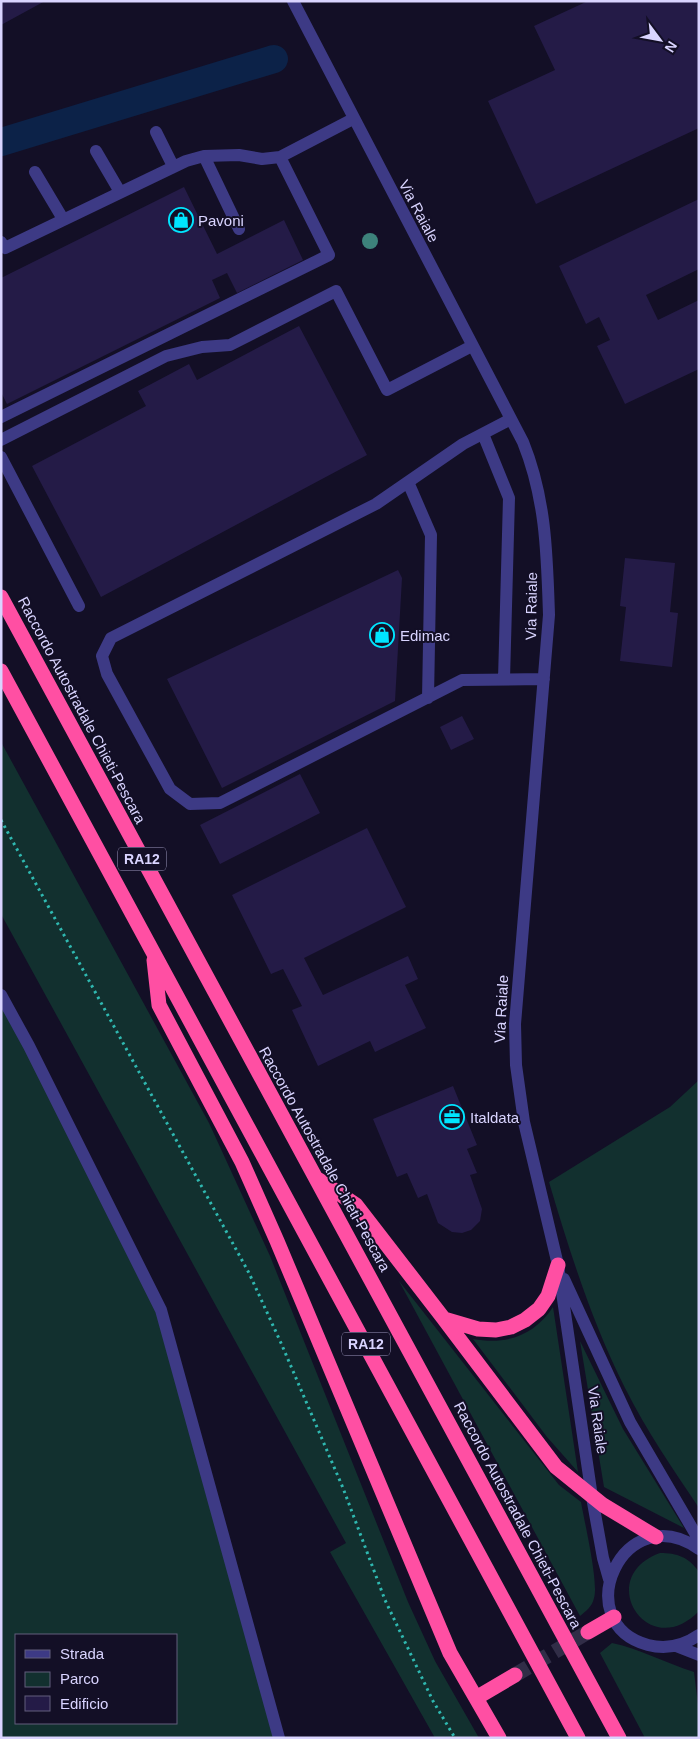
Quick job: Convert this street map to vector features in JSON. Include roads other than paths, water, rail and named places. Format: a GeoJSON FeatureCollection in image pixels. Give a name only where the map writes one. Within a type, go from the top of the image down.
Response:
{"type":"FeatureCollection","features":[{"type":"Feature","properties":{"kind":"highway","name":"Raccordo Autostradale Chieti-Pescara"},"geometry":{"type":"LineString","coordinates":[[1,596],[283,1121],[316,1178],[619,1738]]}},
{"type":"Feature","properties":{"kind":"highway","name":"RA12"},"geometry":{"type":"LineString","coordinates":[[1,671],[578,1738]]}},
{"type":"Feature","properties":{"kind":"highway"},"geometry":{"type":"LineString","coordinates":[[153,951],[159,1005],[242,1162],[450,1653],[499,1738]]}},
{"type":"Feature","properties":{"kind":"highway"},"geometry":{"type":"LineString","coordinates":[[316,1178],[356,1205],[556,1467],[592,1497],[656,1537]]}},
{"type":"Feature","properties":{"kind":"highway"},"geometry":{"type":"LineString","coordinates":[[444,1319],[478,1329],[496,1330],[525,1320],[539,1309],[548,1296],[558,1265]]}},
{"type":"Feature","properties":{"kind":"highway"},"geometry":{"type":"LineString","coordinates":[[588,1632],[614,1618]]}},
{"type":"Feature","properties":{"kind":"highway"},"geometry":{"type":"LineString","coordinates":[[476,1698],[515,1675]]}},
{"type":"Feature","properties":{"kind":"street","name":"Via Raiale"},"geometry":{"type":"LineString","coordinates":[[292,1],[511,419],[534,470],[541,496],[547,558],[549,615],[515,1024],[516,1057],[524,1122],[558,1265],[592,1497],[609,1580]]}},
{"type":"Feature","properties":{"kind":"street"},"geometry":{"type":"LineString","coordinates":[[1,242],[5,248],[174,166],[204,156],[238,155],[262,159],[280,157],[353,119]]}},
{"type":"Feature","properties":{"kind":"street"},"geometry":{"type":"LineString","coordinates":[[156,132],[174,166]]}},
{"type":"Feature","properties":{"kind":"street"},"geometry":{"type":"LineString","coordinates":[[96,151],[120,192]]}},
{"type":"Feature","properties":{"kind":"street"},"geometry":{"type":"LineString","coordinates":[[204,156],[239,229]]}},
{"type":"Feature","properties":{"kind":"street"},"geometry":{"type":"LineString","coordinates":[[1,417],[329,255],[280,157]]}},
{"type":"Feature","properties":{"kind":"street"},"geometry":{"type":"LineString","coordinates":[[35,172],[63,220]]}},
{"type":"Feature","properties":{"kind":"street"},"geometry":{"type":"LineString","coordinates":[[1,440],[166,356],[202,347],[230,344],[336,291],[387,390],[472,346]]}},
{"type":"Feature","properties":{"kind":"street"},"geometry":{"type":"LineString","coordinates":[[511,419],[463,444],[376,504],[111,638],[102,656],[107,674],[170,789],[190,804],[220,803],[462,680],[544,679]]}},
{"type":"Feature","properties":{"kind":"street"},"geometry":{"type":"LineString","coordinates":[[483,434],[509,498],[504,678]]}},
{"type":"Feature","properties":{"kind":"street"},"geometry":{"type":"LineString","coordinates":[[1,456],[79,606]]}},
{"type":"Feature","properties":{"kind":"street"},"geometry":{"type":"LineString","coordinates":[[408,482],[431,535],[428,698]]}},
{"type":"Feature","properties":{"kind":"street"},"geometry":{"type":"LineString","coordinates":[[1,995],[30,1046],[161,1310],[279,1738]]}},
{"type":"Feature","properties":{"kind":"street","name":"Via Raiale"},"geometry":{"type":"LineString","coordinates":[[558,1265],[630,1422],[699,1540]]}},
{"type":"Feature","properties":{"kind":"street"},"geometry":{"type":"LineString","coordinates":[[699,1549],[689,1542],[673,1537],[656,1537],[640,1541],[626,1551],[616,1564],[609,1580],[609,1605],[614,1618],[625,1632],[640,1643],[658,1647],[676,1646],[699,1635]]}},
{"type":"Feature","properties":{"kind":"street"},"geometry":{"type":"LineString","coordinates":[[676,1646],[699,1655]]}},
{"type":"Feature","properties":{"kind":"waterway"},"geometry":{"type":"LineString","coordinates":[[1,142],[274,59]]}},
{"type":"Feature","properties":{"kind":"tunnel"},"geometry":{"type":"LineString","coordinates":[[515,1675],[588,1632]]}},
{"type":"Feature","properties":{"kind":"place","name":"Pavoni"},"geometry":{"type":"Point","coordinates":[181,220]}},
{"type":"Feature","properties":{"kind":"place","name":"Edimac"},"geometry":{"type":"Point","coordinates":[382,635]}},
{"type":"Feature","properties":{"kind":"place","name":"Italdata"},"geometry":{"type":"Point","coordinates":[452,1117]}}]}
